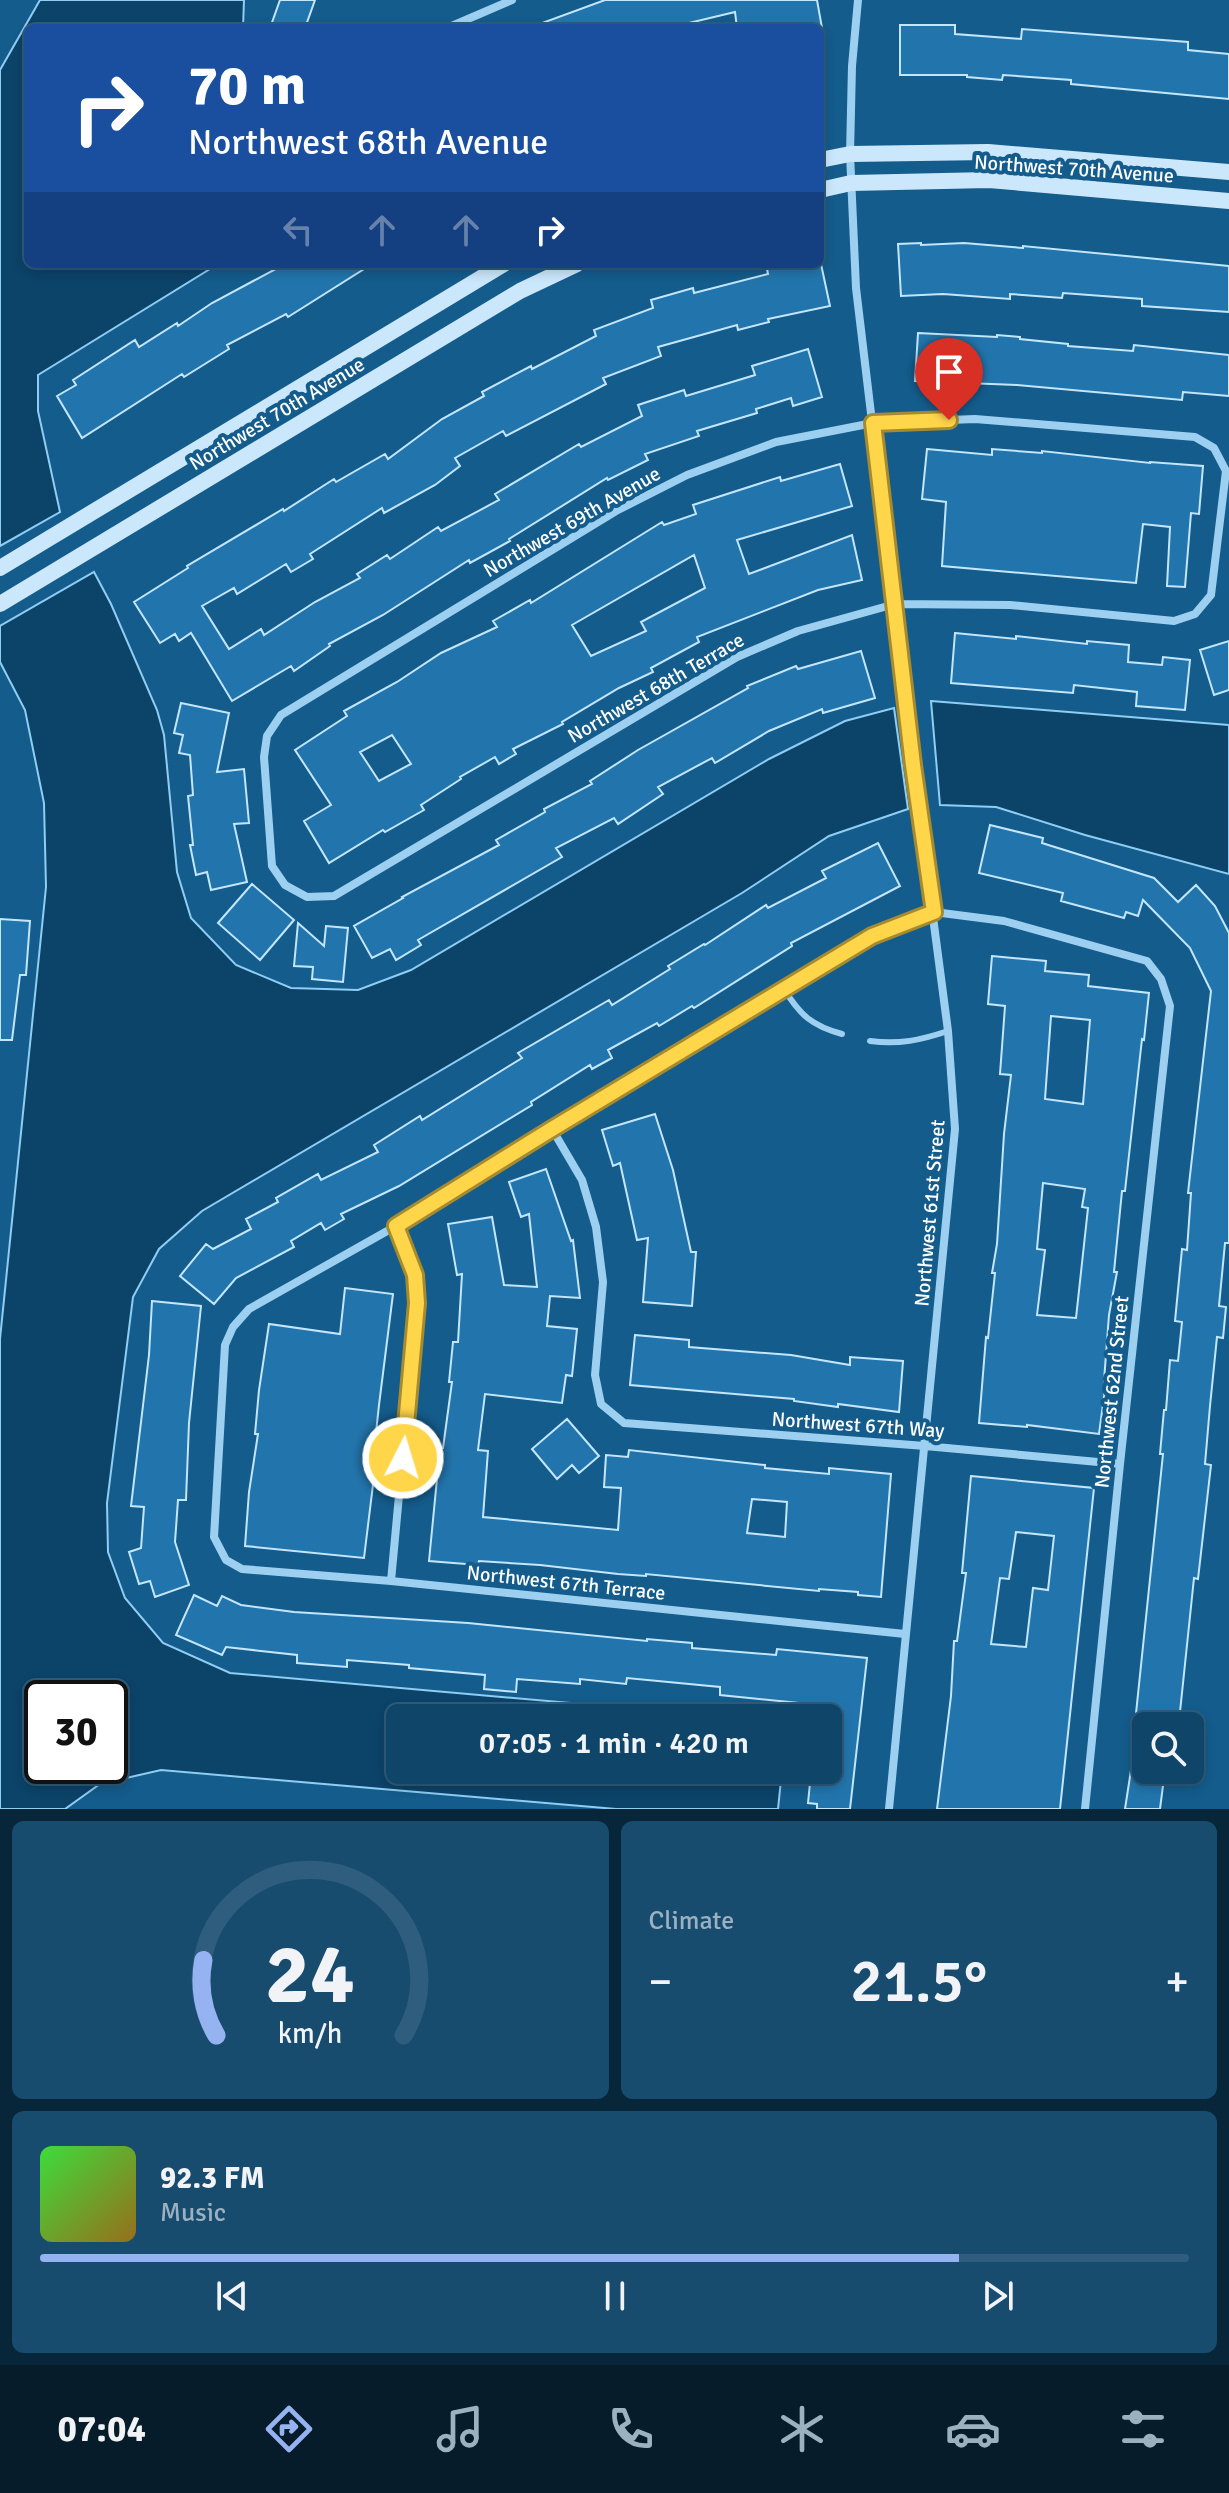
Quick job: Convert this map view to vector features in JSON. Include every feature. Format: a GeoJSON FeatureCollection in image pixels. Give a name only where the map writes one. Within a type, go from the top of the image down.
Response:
{"type":"FeatureCollection","features":[{"type":"Feature","properties":{"kind":"street"},"geometry":{"type":"LineString","coordinates":[[456,24],[512,0]]}},
{"type":"Feature","properties":{"kind":"street","name":"Northwest 61st Street"},"geometry":{"type":"LineString","coordinates":[[858,0],[852,66],[850,154],[856,288],[913,765],[934,912],[948,1031],[955,1129],[889,1809]]}},
{"type":"Feature","properties":{"kind":"street","name":"Northwest 70th Avenue"},"geometry":{"type":"LineString","coordinates":[[824,159],[850,154],[988,152],[1229,172]]}},
{"type":"Feature","properties":{"kind":"street","name":"Northwest 70th Avenue"},"geometry":{"type":"LineString","coordinates":[[824,189],[851,183],[989,180],[1229,201]]}},
{"type":"Feature","properties":{"kind":"street","name":"Northwest 70th Avenue"},"geometry":{"type":"LineString","coordinates":[[0,568],[497,268]]}},
{"type":"Feature","properties":{"kind":"street","name":"Northwest 70th Avenue"},"geometry":{"type":"LineString","coordinates":[[0,604],[520,291],[569,268]]}},
{"type":"Feature","properties":{"kind":"street","name":"Northwest 69th Avenue"},"geometry":{"type":"LineString","coordinates":[[307,897],[285,885],[272,866],[264,757],[267,736],[281,715],[616,511],[687,475],[776,442],[873,423],[975,419],[1195,437],[1214,448],[1226,471],[1211,595],[1195,614]]}},
{"type":"Feature","properties":{"kind":"street","name":"Northwest 68th Terrace"},"geometry":{"type":"LineString","coordinates":[[307,897],[334,896],[737,657],[798,631],[895,604],[1010,605],[1174,621],[1195,614]]}},
{"type":"Feature","properties":{"kind":"street"},"geometry":{"type":"LineString","coordinates":[[391,1581],[417,1303],[415,1275],[396,1226],[872,936],[934,912]]}},
{"type":"Feature","properties":{"kind":"street","name":"Northwest 62nd Street"},"geometry":{"type":"LineString","coordinates":[[934,912],[1004,921],[1147,961],[1161,979],[1170,1006],[1085,1809]]}},
{"type":"Feature","properties":{"kind":"street","name":"Northwest 67th Way"},"geometry":{"type":"LineString","coordinates":[[552,1129],[582,1180],[596,1227],[603,1282],[595,1375],[601,1404],[624,1423],[1120,1464]]}},
{"type":"Feature","properties":{"kind":"street","name":"Northwest 67th Terrace"},"geometry":{"type":"LineString","coordinates":[[396,1226],[249,1309],[233,1327],[225,1345],[214,1537],[226,1560],[242,1569],[391,1581],[905,1634]]}},
{"type":"Feature","properties":{"kind":"lane"},"geometry":{"type":"LineString","coordinates":[[784,989],[805,1017],[821,1028],[842,1034]]}},
{"type":"Feature","properties":{"kind":"lane"},"geometry":{"type":"LineString","coordinates":[[870,1041],[910,1043],[948,1031]]}},
{"type":"Feature","properties":{"kind":"water"},"geometry":{"type":"Polygon","coordinates":[[[40,0],[244,0],[243,24],[26,24],[40,0]]]}},
{"type":"Feature","properties":{"kind":"water"},"geometry":{"type":"Polygon","coordinates":[[[24,28],[24,268],[212,268],[38,375],[38,411],[60,512],[0,546],[0,70],[24,28]]]}},
{"type":"Feature","properties":{"kind":"water"},"geometry":{"type":"Polygon","coordinates":[[[94,572],[157,710],[164,735],[177,872],[191,918],[236,965],[291,988],[358,990],[411,970],[769,759],[845,721],[894,708],[908,809],[829,836],[742,893],[202,1211],[159,1249],[133,1297],[107,1503],[108,1552],[125,1598],[163,1643],[230,1673],[582,1704],[386,1704],[386,1784],[781,1784],[778,1809],[616,1809],[161,1770],[128,1778],[128,1680],[24,1680],[24,1784],[100,1784],[65,1809],[0,1809],[0,1339],[46,887],[44,803],[25,710],[0,662],[0,626],[94,572]]]}},
{"type":"Feature","properties":{"kind":"water"},"geometry":{"type":"Polygon","coordinates":[[[931,701],[1229,725],[1229,874],[996,807],[940,805],[931,701]]]}},
{"type":"Feature","properties":{"kind":"building"},"geometry":{"type":"Polygon","coordinates":[[[280,0],[315,0],[306,24],[271,24],[280,0]]]}},
{"type":"Feature","properties":{"kind":"building"},"geometry":{"type":"Polygon","coordinates":[[[605,0],[817,0],[821,24],[736,24],[735,12],[685,24],[539,24],[605,0]]]}},
{"type":"Feature","properties":{"kind":"building"},"geometry":{"type":"Polygon","coordinates":[[[900,25],[955,25],[955,34],[1021,39],[1022,29],[1188,42],[1188,50],[1229,54],[1229,99],[1003,75],[1002,80],[967,75],[900,75],[900,25]]]}},
{"type":"Feature","properties":{"kind":"building"},"geometry":{"type":"Polygon","coordinates":[[[898,244],[1023,246],[1229,266],[1229,312],[1142,306],[1142,299],[1063,293],[1062,298],[1010,294],[1010,299],[943,294],[901,296],[898,244]]]}},
{"type":"Feature","properties":{"kind":"building"},"geometry":{"type":"Polygon","coordinates":[[[278,268],[366,268],[288,317],[286,314],[227,345],[229,349],[184,377],[182,374],[82,438],[57,396],[76,385],[73,380],[135,340],[139,347],[278,268]]]}},
{"type":"Feature","properties":{"kind":"building"},"geometry":{"type":"Polygon","coordinates":[[[822,268],[830,306],[768,319],[769,322],[738,330],[737,325],[658,347],[661,356],[603,378],[606,384],[506,436],[503,431],[455,458],[460,466],[435,485],[384,513],[382,508],[310,554],[313,559],[291,572],[286,564],[237,594],[234,588],[202,606],[229,649],[261,629],[264,635],[360,578],[357,574],[387,555],[390,559],[438,527],[441,531],[499,500],[495,494],[579,444],[581,447],[642,416],[638,405],[684,390],[686,396],[755,375],[752,366],[808,349],[822,397],[793,406],[791,398],[756,409],[757,413],[697,431],[699,436],[645,454],[648,460],[607,478],[510,541],[470,563],[469,560],[383,615],[329,644],[294,671],[291,666],[232,701],[191,633],[179,641],[175,634],[160,643],[134,602],[187,566],[334,479],[336,482],[385,454],[388,459],[442,419],[484,396],[482,392],[596,336],[594,330],[653,308],[651,300],[693,288],[694,293],[768,274],[767,269],[822,268]]]}},
{"type":"Feature","properties":{"kind":"building"},"geometry":{"type":"Polygon","coordinates":[[[918,333],[997,335],[1068,346],[1133,351],[1134,345],[1229,355],[1229,396],[1183,392],[1182,400],[1017,385],[915,381],[918,333]]]}},
{"type":"Feature","properties":{"kind":"building"},"geometry":{"type":"Polygon","coordinates":[[[927,449],[992,455],[992,449],[1042,451],[1203,466],[1199,514],[1191,513],[1185,587],[1167,586],[1170,527],[1143,524],[1136,583],[942,566],[946,502],[922,499],[927,449]]]}},
{"type":"Feature","properties":{"kind":"building"},"geometry":{"type":"Polygon","coordinates":[[[840,464],[852,506],[737,540],[749,574],[852,535],[862,580],[818,590],[697,637],[699,642],[651,668],[653,672],[513,749],[516,754],[499,764],[495,757],[460,777],[421,805],[424,810],[385,832],[383,830],[329,863],[304,821],[331,805],[295,750],[347,716],[344,711],[441,653],[497,627],[493,621],[530,600],[531,603],[662,522],[664,525],[696,514],[693,505],[780,477],[781,481],[840,464]],[[694,555],[572,625],[591,656],[646,631],[641,622],[705,588],[694,555]],[[392,735],[360,752],[379,781],[411,764],[392,735]]]}},
{"type":"Feature","properties":{"kind":"building"},"geometry":{"type":"Polygon","coordinates":[[[955,633],[1129,645],[1128,662],[1162,665],[1163,657],[1190,660],[1185,710],[1136,706],[1137,692],[1074,685],[1073,693],[951,683],[955,633]]]}},
{"type":"Feature","properties":{"kind":"building"},"geometry":{"type":"Polygon","coordinates":[[[1229,641],[1229,690],[1214,695],[1200,650],[1229,641]]]}},
{"type":"Feature","properties":{"kind":"building"},"geometry":{"type":"Polygon","coordinates":[[[861,651],[875,698],[823,713],[822,709],[769,731],[715,763],[712,758],[658,787],[663,794],[618,824],[614,818],[556,848],[562,857],[418,940],[421,945],[396,960],[390,949],[372,958],[354,926],[499,845],[496,840],[545,812],[544,809],[592,784],[590,781],[638,750],[747,686],[796,666],[798,669],[861,651]]]}},
{"type":"Feature","properties":{"kind":"building"},"geometry":{"type":"Polygon","coordinates":[[[181,703],[229,713],[217,772],[244,769],[249,823],[234,824],[247,882],[211,890],[207,872],[196,875],[190,845],[193,845],[188,796],[193,795],[190,755],[179,753],[183,735],[174,733],[181,703]]]}},
{"type":"Feature","properties":{"kind":"building"},"geometry":{"type":"Polygon","coordinates":[[[990,825],[1043,838],[1042,843],[1154,878],[1178,902],[1196,885],[1215,906],[1229,933],[1229,1243],[1225,1243],[1219,1306],[1226,1307],[1223,1338],[1217,1337],[1205,1464],[1211,1465],[1198,1579],[1194,1578],[1180,1712],[1136,1712],[1163,1454],[1160,1454],[1164,1410],[1170,1360],[1178,1361],[1182,1322],[1175,1321],[1182,1249],[1187,1250],[1191,1193],[1188,1193],[1211,991],[1190,948],[1143,900],[1138,916],[1126,912],[1124,918],[1061,901],[1063,893],[979,873],[990,825]]]}},
{"type":"Feature","properties":{"kind":"building"},"geometry":{"type":"Polygon","coordinates":[[[878,843],[900,886],[791,943],[792,946],[694,1008],[692,1006],[659,1026],[657,1023],[608,1050],[612,1058],[592,1069],[590,1065],[531,1102],[532,1105],[399,1186],[341,1214],[344,1219],[325,1230],[321,1223],[291,1241],[294,1247],[236,1278],[214,1304],[180,1276],[206,1244],[213,1249],[251,1229],[246,1219],[278,1202],[276,1198],[318,1174],[321,1180],[378,1152],[374,1145],[420,1116],[422,1120],[522,1058],[518,1053],[609,1000],[612,1005],[766,905],[768,908],[826,878],[822,871],[878,843]]]}},
{"type":"Feature","properties":{"kind":"building"},"geometry":{"type":"Polygon","coordinates":[[[252,884],[294,920],[260,960],[218,923],[252,884]]]}},
{"type":"Feature","properties":{"kind":"building"},"geometry":{"type":"Polygon","coordinates":[[[0,919],[30,921],[26,975],[20,975],[12,1040],[0,1040],[0,919]]]}},
{"type":"Feature","properties":{"kind":"building"},"geometry":{"type":"Polygon","coordinates":[[[298,923],[324,946],[326,926],[348,928],[343,982],[312,979],[313,967],[294,966],[298,923]]]}},
{"type":"Feature","properties":{"kind":"building"},"geometry":{"type":"Polygon","coordinates":[[[992,956],[1046,961],[1045,971],[1089,975],[1088,986],[1149,993],[1125,1191],[1122,1191],[1114,1272],[1117,1272],[1109,1315],[1106,1382],[1099,1434],[979,1423],[1011,1075],[1000,1074],[1005,1006],[988,1004],[992,956]],[[1051,1016],[1045,1099],[1083,1104],[1090,1020],[1051,1016]],[[1043,1183],[1037,1249],[1045,1250],[1037,1315],[1076,1318],[1088,1208],[1082,1207],[1085,1189],[1043,1183]]]}},
{"type":"Feature","properties":{"kind":"building"},"geometry":{"type":"Polygon","coordinates":[[[655,1114],[673,1170],[691,1252],[696,1252],[692,1306],[643,1302],[648,1238],[637,1240],[620,1163],[613,1166],[602,1130],[655,1114]]]}},
{"type":"Feature","properties":{"kind":"building"},"geometry":{"type":"Polygon","coordinates":[[[546,1169],[573,1240],[580,1298],[550,1296],[547,1326],[577,1329],[572,1376],[566,1375],[562,1403],[485,1394],[478,1450],[488,1451],[483,1517],[618,1530],[621,1488],[604,1487],[606,1455],[628,1457],[629,1450],[829,1474],[829,1468],[891,1474],[881,1597],[858,1595],[858,1592],[540,1565],[429,1561],[440,1448],[443,1448],[452,1382],[449,1382],[453,1342],[458,1342],[462,1274],[457,1275],[448,1224],[492,1217],[504,1285],[537,1287],[529,1214],[521,1217],[509,1182],[546,1169]],[[752,1499],[747,1533],[785,1537],[787,1502],[752,1499]]]}},
{"type":"Feature","properties":{"kind":"building"},"geometry":{"type":"Polygon","coordinates":[[[345,1288],[393,1294],[364,1558],[245,1546],[258,1434],[255,1434],[259,1390],[269,1324],[340,1334],[345,1288]]]}},
{"type":"Feature","properties":{"kind":"building"},"geometry":{"type":"Polygon","coordinates":[[[152,1301],[201,1306],[189,1423],[186,1500],[178,1500],[175,1542],[189,1585],[155,1597],[150,1581],[139,1584],[129,1552],[141,1548],[144,1507],[131,1506],[149,1355],[152,1301]]]}},
{"type":"Feature","properties":{"kind":"building"},"geometry":{"type":"Polygon","coordinates":[[[635,1335],[689,1340],[689,1347],[791,1355],[850,1365],[850,1357],[903,1361],[899,1412],[838,1404],[838,1407],[794,1399],[630,1385],[635,1335]]]}},
{"type":"Feature","properties":{"kind":"building"},"geometry":{"type":"Polygon","coordinates":[[[567,1419],[599,1456],[579,1473],[572,1465],[557,1479],[532,1449],[567,1419]]]}},
{"type":"Feature","properties":{"kind":"building"},"geometry":{"type":"Polygon","coordinates":[[[971,1476],[1094,1488],[1060,1809],[937,1809],[951,1696],[954,1641],[957,1641],[966,1573],[962,1573],[971,1476]],[[1016,1532],[1009,1579],[1000,1578],[991,1644],[1026,1647],[1033,1588],[1048,1590],[1054,1536],[1016,1532]]]}},
{"type":"Feature","properties":{"kind":"building"},"geometry":{"type":"Polygon","coordinates":[[[194,1595],[217,1606],[222,1596],[241,1605],[294,1612],[468,1623],[692,1643],[692,1648],[776,1655],[777,1649],[867,1658],[850,1809],[817,1809],[817,1804],[808,1803],[810,1784],[842,1784],[842,1704],[808,1704],[720,1695],[720,1687],[627,1678],[626,1684],[580,1679],[580,1684],[517,1679],[516,1692],[484,1689],[485,1675],[347,1660],[347,1667],[297,1663],[297,1655],[226,1647],[222,1655],[176,1635],[194,1595]]]}},
{"type":"Feature","properties":{"kind":"building"},"geometry":{"type":"Polygon","coordinates":[[[1131,1770],[1132,1784],[1163,1784],[1160,1809],[1125,1809],[1131,1770]]]}},
{"type":"Feature","properties":{"kind":"route"},"geometry":{"type":"LineString","coordinates":[[403,1458],[417,1303],[415,1275],[396,1226],[872,936],[934,912],[913,765],[873,423],[949,420]]}}]}
